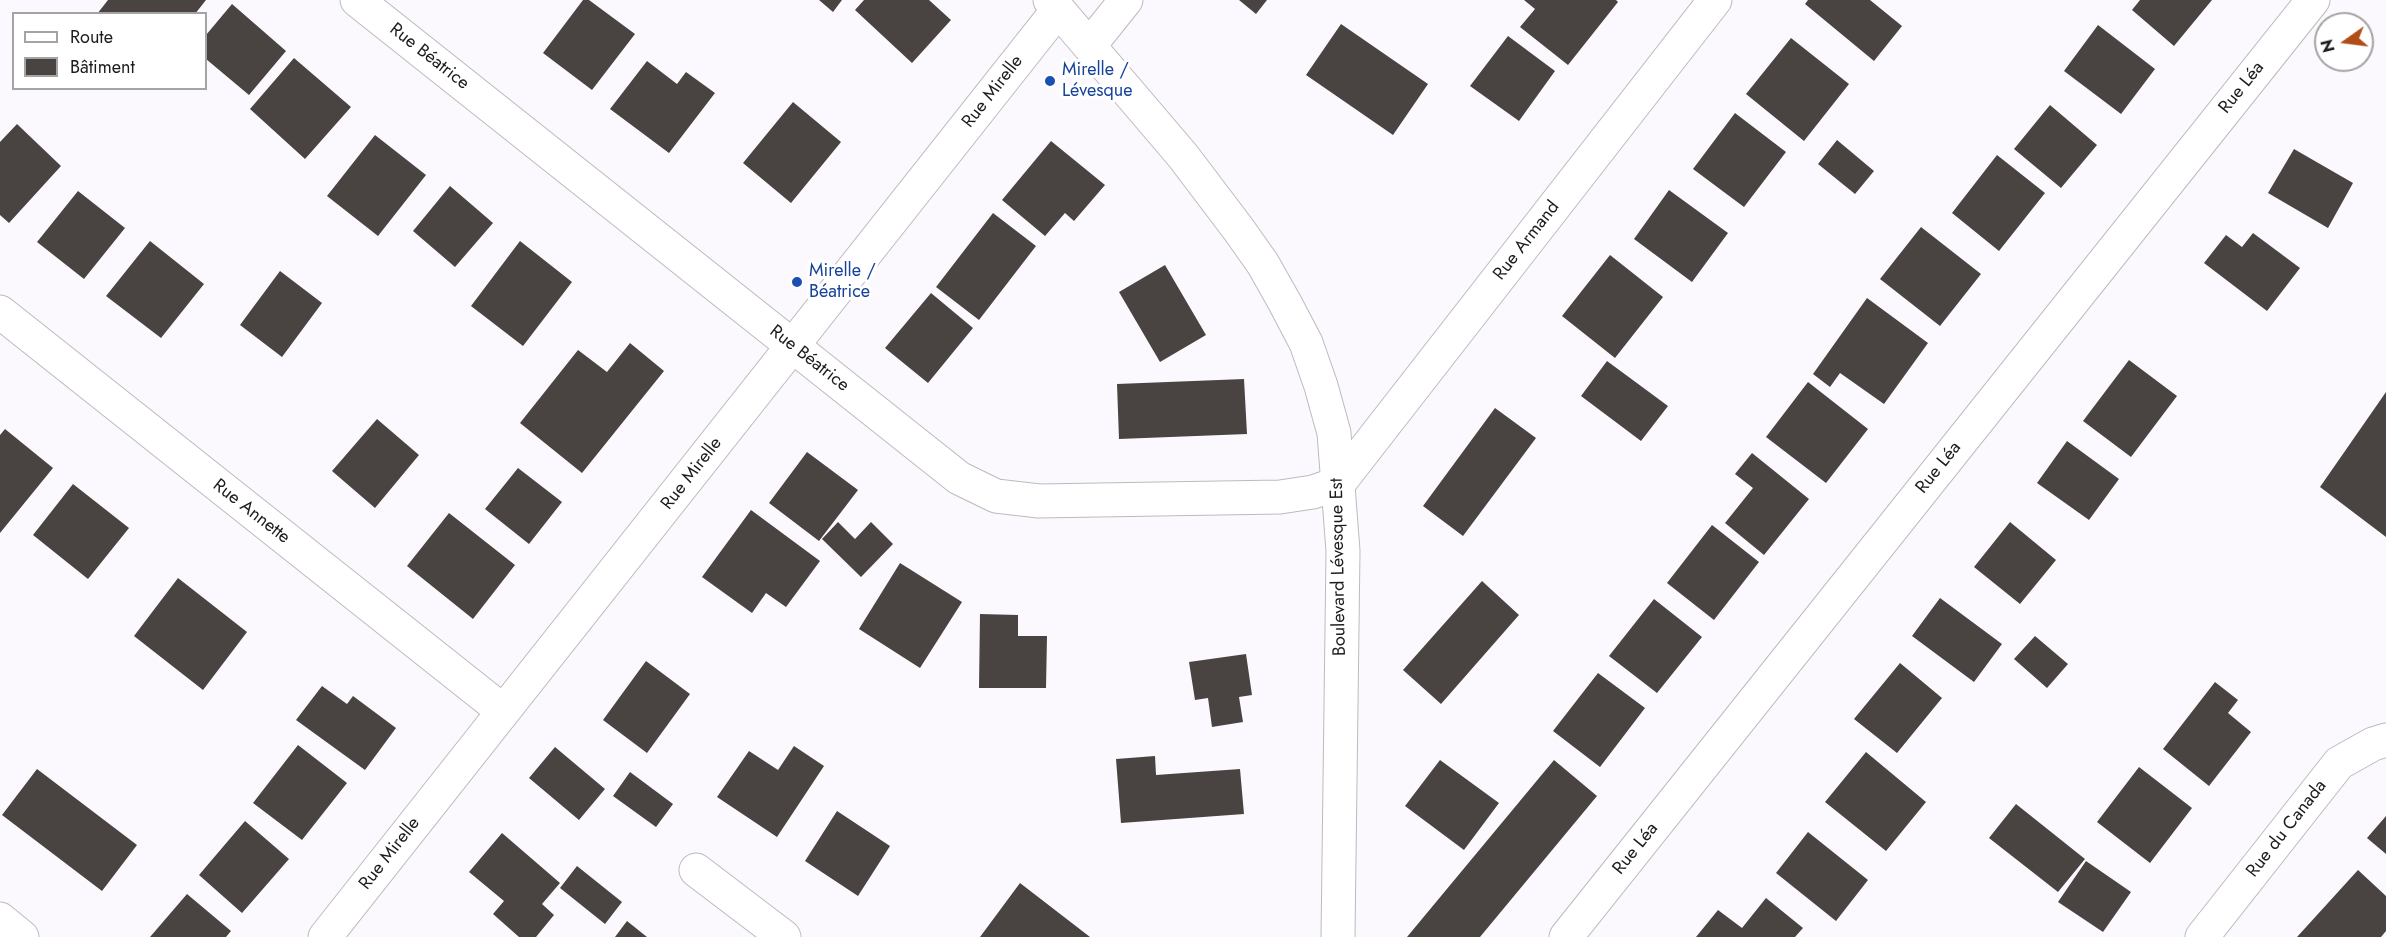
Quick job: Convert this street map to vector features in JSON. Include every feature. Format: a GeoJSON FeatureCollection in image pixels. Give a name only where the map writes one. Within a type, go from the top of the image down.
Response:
{"type":"FeatureCollection","features":[{"type":"Feature","properties":{"kind":"street","name":"Rue Béatrice"},"geometry":{"type":"LineString","coordinates":[[357,0],[959,478],[996,496],[1039,501],[1280,497],[1313,492],[1339,483]]}},
{"type":"Feature","properties":{"kind":"street"},"geometry":{"type":"LineString","coordinates":[[1090,45],[1126,0]]}},
{"type":"Feature","properties":{"kind":"street","name":"Rue Armand"},"geometry":{"type":"LineString","coordinates":[[1339,483],[1715,0]]}},
{"type":"Feature","properties":{"kind":"street","name":"Rue Léa"},"geometry":{"type":"LineString","coordinates":[[1566,937],[2313,0]]}},
{"type":"Feature","properties":{"kind":"street","name":"Rue Mirelle"},"geometry":{"type":"LineString","coordinates":[[325,937],[793,346],[1054,5]]}},
{"type":"Feature","properties":{"kind":"street","name":"Boulevard Lévesque Est"},"geometry":{"type":"LineString","coordinates":[[1054,5],[1183,156],[1263,264],[1306,343],[1321,386],[1334,433],[1343,551],[1338,937]]}},
{"type":"Feature","properties":{"kind":"street","name":"Rue Annette"},"geometry":{"type":"LineString","coordinates":[[0,312],[503,711]]}},
{"type":"Feature","properties":{"kind":"street","name":"Rue du Canada"},"geometry":{"type":"LineString","coordinates":[[2202,937],[2338,763],[2373,744],[2386,740]]}},
{"type":"Feature","properties":{"kind":"street"},"geometry":{"type":"LineString","coordinates":[[696,870],[784,937]]}},
{"type":"Feature","properties":{"kind":"street"},"geometry":{"type":"LineString","coordinates":[[0,920],[22,937]]}},
{"type":"Feature","properties":{"kind":"building"},"geometry":{"type":"Polygon","coordinates":[[[108,0],[206,0],[197,12],[99,12],[108,0]]]}},
{"type":"Feature","properties":{"kind":"building"},"geometry":{"type":"Polygon","coordinates":[[[583,0],[589,0],[635,34],[592,90],[543,53],[583,0]]]}},
{"type":"Feature","properties":{"kind":"building"},"geometry":{"type":"Polygon","coordinates":[[[819,0],[842,0],[833,12],[819,0]]]}},
{"type":"Feature","properties":{"kind":"building"},"geometry":{"type":"Polygon","coordinates":[[[864,0],[929,0],[951,20],[912,63],[855,10],[864,0]]]}},
{"type":"Feature","properties":{"kind":"building"},"geometry":{"type":"Polygon","coordinates":[[[1239,0],[1267,0],[1256,14],[1239,0]]]}},
{"type":"Feature","properties":{"kind":"building"},"geometry":{"type":"Polygon","coordinates":[[[1524,0],[1616,0],[1618,2],[1568,65],[1520,27],[1535,9],[1524,0]]]}},
{"type":"Feature","properties":{"kind":"building"},"geometry":{"type":"Polygon","coordinates":[[[1808,0],[1870,0],[1902,26],[1874,61],[1805,4],[1808,0]]]}},
{"type":"Feature","properties":{"kind":"building"},"geometry":{"type":"Polygon","coordinates":[[[2140,0],[2212,0],[2174,46],[2132,10],[2140,0]]]}},
{"type":"Feature","properties":{"kind":"building"},"geometry":{"type":"Polygon","coordinates":[[[232,4],[286,51],[249,95],[207,60],[207,34],[232,4]]]}},
{"type":"Feature","properties":{"kind":"building"},"geometry":{"type":"Polygon","coordinates":[[[1341,24],[1428,84],[1393,135],[1306,75],[1341,24]]]}},
{"type":"Feature","properties":{"kind":"building"},"geometry":{"type":"Polygon","coordinates":[[[2098,25],[2155,69],[2121,114],[2064,71],[2098,25]]]}},
{"type":"Feature","properties":{"kind":"building"},"geometry":{"type":"Polygon","coordinates":[[[1508,36],[1555,71],[1519,121],[1470,86],[1508,36]]]}},
{"type":"Feature","properties":{"kind":"building"},"geometry":{"type":"Polygon","coordinates":[[[1791,38],[1849,84],[1804,141],[1746,94],[1791,38]]]}},
{"type":"Feature","properties":{"kind":"building"},"geometry":{"type":"Polygon","coordinates":[[[294,58],[351,107],[305,159],[250,109],[294,58]]]}},
{"type":"Feature","properties":{"kind":"building"},"geometry":{"type":"Polygon","coordinates":[[[647,61],[677,84],[686,72],[715,93],[669,153],[610,109],[647,61]]]}},
{"type":"Feature","properties":{"kind":"building"},"geometry":{"type":"Polygon","coordinates":[[[793,102],[841,142],[791,203],[743,163],[793,102]]]}},
{"type":"Feature","properties":{"kind":"building"},"geometry":{"type":"Polygon","coordinates":[[[2050,105],[2097,145],[2061,188],[2014,149],[2050,105]]]}},
{"type":"Feature","properties":{"kind":"building"},"geometry":{"type":"Polygon","coordinates":[[[1735,113],[1786,152],[1744,207],[1693,169],[1735,113]]]}},
{"type":"Feature","properties":{"kind":"building"},"geometry":{"type":"Polygon","coordinates":[[[17,124],[61,166],[9,223],[0,215],[0,142],[17,124]]]}},
{"type":"Feature","properties":{"kind":"building"},"geometry":{"type":"Polygon","coordinates":[[[375,135],[426,175],[378,236],[327,196],[375,135]]]}},
{"type":"Feature","properties":{"kind":"building"},"geometry":{"type":"Polygon","coordinates":[[[1837,140],[1874,171],[1855,194],[1818,164],[1837,140]]]}},
{"type":"Feature","properties":{"kind":"building"},"geometry":{"type":"Polygon","coordinates":[[[1051,141],[1105,185],[1074,221],[1065,213],[1045,236],[1002,200],[1051,141]]]}},
{"type":"Feature","properties":{"kind":"building"},"geometry":{"type":"Polygon","coordinates":[[[2294,149],[2353,183],[2328,228],[2268,193],[2294,149]]]}},
{"type":"Feature","properties":{"kind":"building"},"geometry":{"type":"Polygon","coordinates":[[[1997,155],[2045,193],[1999,251],[1952,213],[1997,155]]]}},
{"type":"Feature","properties":{"kind":"building"},"geometry":{"type":"Polygon","coordinates":[[[450,186],[493,223],[455,267],[413,231],[450,186]]]}},
{"type":"Feature","properties":{"kind":"building"},"geometry":{"type":"Polygon","coordinates":[[[1669,190],[1728,233],[1692,282],[1634,239],[1669,190]]]}},
{"type":"Feature","properties":{"kind":"building"},"geometry":{"type":"Polygon","coordinates":[[[78,191],[125,228],[84,279],[37,242],[78,191]]]}},
{"type":"Feature","properties":{"kind":"building"},"geometry":{"type":"Polygon","coordinates":[[[993,213],[1036,246],[979,320],[936,287],[993,213]]]}},
{"type":"Feature","properties":{"kind":"building"},"geometry":{"type":"Polygon","coordinates":[[[1921,227],[1981,274],[1940,326],[1880,279],[1921,227]]]}},
{"type":"Feature","properties":{"kind":"building"},"geometry":{"type":"Polygon","coordinates":[[[2253,233],[2300,268],[2267,311],[2204,263],[2226,235],[2242,247],[2253,233]]]}},
{"type":"Feature","properties":{"kind":"building"},"geometry":{"type":"Polygon","coordinates":[[[150,241],[204,284],[161,338],[106,296],[150,241]]]}},
{"type":"Feature","properties":{"kind":"building"},"geometry":{"type":"Polygon","coordinates":[[[520,241],[572,282],[523,346],[471,306],[520,241]]]}},
{"type":"Feature","properties":{"kind":"building"},"geometry":{"type":"Polygon","coordinates":[[[1610,255],[1663,297],[1615,358],[1562,316],[1610,255]]]}},
{"type":"Feature","properties":{"kind":"building"},"geometry":{"type":"Polygon","coordinates":[[[1165,265],[1206,335],[1160,362],[1119,292],[1165,265]]]}},
{"type":"Feature","properties":{"kind":"building"},"geometry":{"type":"Polygon","coordinates":[[[280,271],[322,303],[282,357],[240,325],[280,271]]]}},
{"type":"Feature","properties":{"kind":"building"},"geometry":{"type":"Polygon","coordinates":[[[931,293],[973,328],[928,383],[885,348],[931,293]]]}},
{"type":"Feature","properties":{"kind":"building"},"geometry":{"type":"Polygon","coordinates":[[[1867,298],[1928,343],[1884,404],[1840,373],[1830,387],[1813,374],[1867,298]]]}},
{"type":"Feature","properties":{"kind":"building"},"geometry":{"type":"Polygon","coordinates":[[[630,343],[664,371],[582,473],[520,423],[578,350],[607,372],[630,343]]]}},
{"type":"Feature","properties":{"kind":"building"},"geometry":{"type":"Polygon","coordinates":[[[2129,360],[2177,396],[2131,457],[2083,421],[2129,360]]]}},
{"type":"Feature","properties":{"kind":"building"},"geometry":{"type":"Polygon","coordinates":[[[1607,361],[1668,406],[1641,441],[1581,396],[1607,361]]]}},
{"type":"Feature","properties":{"kind":"building"},"geometry":{"type":"Polygon","coordinates":[[[1244,379],[1247,434],[1119,439],[1117,384],[1244,379]]]}},
{"type":"Feature","properties":{"kind":"building"},"geometry":{"type":"Polygon","coordinates":[[[1808,382],[1868,429],[1826,483],[1766,437],[1808,382]]]}},
{"type":"Feature","properties":{"kind":"building"},"geometry":{"type":"Polygon","coordinates":[[[2386,392],[2386,537],[2320,487],[2386,392]]]}},
{"type":"Feature","properties":{"kind":"building"},"geometry":{"type":"Polygon","coordinates":[[[1495,408],[1536,438],[1463,536],[1423,506],[1495,408]]]}},
{"type":"Feature","properties":{"kind":"building"},"geometry":{"type":"Polygon","coordinates":[[[377,419],[419,455],[375,508],[332,471],[377,419]]]}},
{"type":"Feature","properties":{"kind":"building"},"geometry":{"type":"Polygon","coordinates":[[[5,429],[53,468],[0,533],[0,435],[5,429]]]}},
{"type":"Feature","properties":{"kind":"building"},"geometry":{"type":"Polygon","coordinates":[[[2067,441],[2119,479],[2089,520],[2037,483],[2067,441]]]}},
{"type":"Feature","properties":{"kind":"building"},"geometry":{"type":"Polygon","coordinates":[[[807,452],[858,490],[819,541],[769,503],[807,452]]]}},
{"type":"Feature","properties":{"kind":"building"},"geometry":{"type":"Polygon","coordinates":[[[1752,453],[1809,499],[1764,555],[1725,523],[1753,488],[1735,474],[1752,453]]]}},
{"type":"Feature","properties":{"kind":"building"},"geometry":{"type":"Polygon","coordinates":[[[518,468],[562,502],[529,544],[485,509],[518,468]]]}},
{"type":"Feature","properties":{"kind":"building"},"geometry":{"type":"Polygon","coordinates":[[[73,484],[129,528],[88,579],[33,535],[73,484]]]}},
{"type":"Feature","properties":{"kind":"building"},"geometry":{"type":"Polygon","coordinates":[[[751,510],[820,561],[786,607],[766,593],[752,613],[702,577],[751,510]]]}},
{"type":"Feature","properties":{"kind":"building"},"geometry":{"type":"Polygon","coordinates":[[[449,513],[515,565],[473,619],[407,566],[449,513]]]}},
{"type":"Feature","properties":{"kind":"building"},"geometry":{"type":"Polygon","coordinates":[[[838,522],[855,539],[871,522],[893,544],[861,577],[822,539],[838,522]]]}},
{"type":"Feature","properties":{"kind":"building"},"geometry":{"type":"Polygon","coordinates":[[[2010,522],[2056,560],[2020,604],[1974,567],[2010,522]]]}},
{"type":"Feature","properties":{"kind":"building"},"geometry":{"type":"Polygon","coordinates":[[[1712,525],[1759,562],[1714,620],[1667,583],[1712,525]]]}},
{"type":"Feature","properties":{"kind":"building"},"geometry":{"type":"Polygon","coordinates":[[[900,563],[962,602],[920,668],[859,629],[900,563]]]}},
{"type":"Feature","properties":{"kind":"building"},"geometry":{"type":"Polygon","coordinates":[[[178,578],[247,632],[203,690],[134,636],[178,578]]]}},
{"type":"Feature","properties":{"kind":"building"},"geometry":{"type":"Polygon","coordinates":[[[1482,581],[1519,615],[1441,704],[1403,670],[1482,581]]]}},
{"type":"Feature","properties":{"kind":"building"},"geometry":{"type":"Polygon","coordinates":[[[1940,598],[2002,644],[1974,682],[1912,636],[1940,598]]]}},
{"type":"Feature","properties":{"kind":"building"},"geometry":{"type":"Polygon","coordinates":[[[1654,599],[1702,637],[1657,693],[1609,656],[1654,599]]]}},
{"type":"Feature","properties":{"kind":"building"},"geometry":{"type":"Polygon","coordinates":[[[980,614],[1018,615],[1018,636],[1047,636],[1046,688],[979,688],[980,614]]]}},
{"type":"Feature","properties":{"kind":"building"},"geometry":{"type":"Polygon","coordinates":[[[2035,636],[2068,664],[2047,688],[2014,659],[2035,636]]]}},
{"type":"Feature","properties":{"kind":"building"},"geometry":{"type":"Polygon","coordinates":[[[1246,654],[1252,695],[1239,697],[1243,722],[1212,727],[1208,698],[1195,700],[1189,662],[1246,654]]]}},
{"type":"Feature","properties":{"kind":"building"},"geometry":{"type":"Polygon","coordinates":[[[646,661],[690,694],[647,753],[603,720],[646,661]]]}},
{"type":"Feature","properties":{"kind":"building"},"geometry":{"type":"Polygon","coordinates":[[[1900,663],[1942,698],[1897,753],[1854,719],[1900,663]]]}},
{"type":"Feature","properties":{"kind":"building"},"geometry":{"type":"Polygon","coordinates":[[[1598,673],[1645,708],[1600,767],[1553,731],[1598,673]]]}},
{"type":"Feature","properties":{"kind":"building"},"geometry":{"type":"Polygon","coordinates":[[[2215,682],[2238,700],[2228,713],[2251,732],[2209,786],[2163,749],[2215,682]]]}},
{"type":"Feature","properties":{"kind":"building"},"geometry":{"type":"Polygon","coordinates":[[[322,686],[347,704],[353,696],[396,728],[365,770],[296,720],[322,686]]]}},
{"type":"Feature","properties":{"kind":"building"},"geometry":{"type":"Polygon","coordinates":[[[298,745],[347,783],[302,840],[253,803],[298,745]]]}},
{"type":"Feature","properties":{"kind":"building"},"geometry":{"type":"Polygon","coordinates":[[[794,746],[824,766],[777,837],[717,797],[749,751],[778,770],[794,746]]]}},
{"type":"Feature","properties":{"kind":"building"},"geometry":{"type":"Polygon","coordinates":[[[555,747],[605,789],[579,820],[529,778],[555,747]]]}},
{"type":"Feature","properties":{"kind":"building"},"geometry":{"type":"Polygon","coordinates":[[[1866,752],[1926,802],[1886,851],[1825,802],[1866,752]]]}},
{"type":"Feature","properties":{"kind":"building"},"geometry":{"type":"Polygon","coordinates":[[[1155,756],[1156,775],[1240,769],[1244,814],[1121,823],[1116,759],[1155,756]]]}},
{"type":"Feature","properties":{"kind":"building"},"geometry":{"type":"Polygon","coordinates":[[[1440,760],[1499,803],[1464,850],[1405,806],[1440,760]]]}},
{"type":"Feature","properties":{"kind":"building"},"geometry":{"type":"Polygon","coordinates":[[[1554,760],[1597,796],[1480,937],[1407,937],[1554,760]]]}},
{"type":"Feature","properties":{"kind":"building"},"geometry":{"type":"Polygon","coordinates":[[[2139,767],[2192,808],[2150,863],[2097,822],[2139,767]]]}},
{"type":"Feature","properties":{"kind":"building"},"geometry":{"type":"Polygon","coordinates":[[[37,769],[137,845],[102,891],[2,815],[37,769]]]}},
{"type":"Feature","properties":{"kind":"building"},"geometry":{"type":"Polygon","coordinates":[[[630,772],[673,804],[656,827],[613,796],[630,772]]]}},
{"type":"Feature","properties":{"kind":"building"},"geometry":{"type":"Polygon","coordinates":[[[2016,804],[2085,859],[2058,892],[1989,838],[2016,804]]]}},
{"type":"Feature","properties":{"kind":"building"},"geometry":{"type":"Polygon","coordinates":[[[837,811],[890,846],[858,896],[805,861],[837,811]]]}},
{"type":"Feature","properties":{"kind":"building"},"geometry":{"type":"Polygon","coordinates":[[[2386,816],[2386,854],[2367,838],[2386,816]]]}},
{"type":"Feature","properties":{"kind":"building"},"geometry":{"type":"Polygon","coordinates":[[[245,821],[289,859],[242,913],[199,875],[245,821]]]}},
{"type":"Feature","properties":{"kind":"building"},"geometry":{"type":"Polygon","coordinates":[[[1808,832],[1868,880],[1836,921],[1776,873],[1808,832]]]}},
{"type":"Feature","properties":{"kind":"building"},"geometry":{"type":"Polygon","coordinates":[[[502,833],[560,883],[542,904],[554,915],[536,937],[519,937],[493,914],[504,901],[469,872],[502,833]]]}},
{"type":"Feature","properties":{"kind":"building"},"geometry":{"type":"Polygon","coordinates":[[[2086,861],[2131,892],[2103,932],[2058,902],[2086,861]]]}},
{"type":"Feature","properties":{"kind":"building"},"geometry":{"type":"Polygon","coordinates":[[[577,866],[622,902],[605,924],[560,888],[577,866]]]}},
{"type":"Feature","properties":{"kind":"building"},"geometry":{"type":"Polygon","coordinates":[[[2358,870],[2386,896],[2386,931],[2381,937],[2297,937],[2358,870]]]}},
{"type":"Feature","properties":{"kind":"building"},"geometry":{"type":"Polygon","coordinates":[[[1020,883],[1090,937],[980,937],[1020,883]]]}},
{"type":"Feature","properties":{"kind":"building"},"geometry":{"type":"Polygon","coordinates":[[[187,894],[231,931],[226,937],[150,937],[187,894]]]}},
{"type":"Feature","properties":{"kind":"building"},"geometry":{"type":"Polygon","coordinates":[[[1766,898],[1803,928],[1795,937],[1696,937],[1718,910],[1742,928],[1766,898]]]}},
{"type":"Feature","properties":{"kind":"building"},"geometry":{"type":"Polygon","coordinates":[[[627,921],[647,937],[615,937],[627,921]]]}},
{"type":"Feature","properties":{"kind":"place","name":"Mirelle / Lévesque"},"geometry":{"type":"Point","coordinates":[1050,81]}},
{"type":"Feature","properties":{"kind":"place","name":"Mirelle / Béatrice"},"geometry":{"type":"Point","coordinates":[797,282]}}]}
